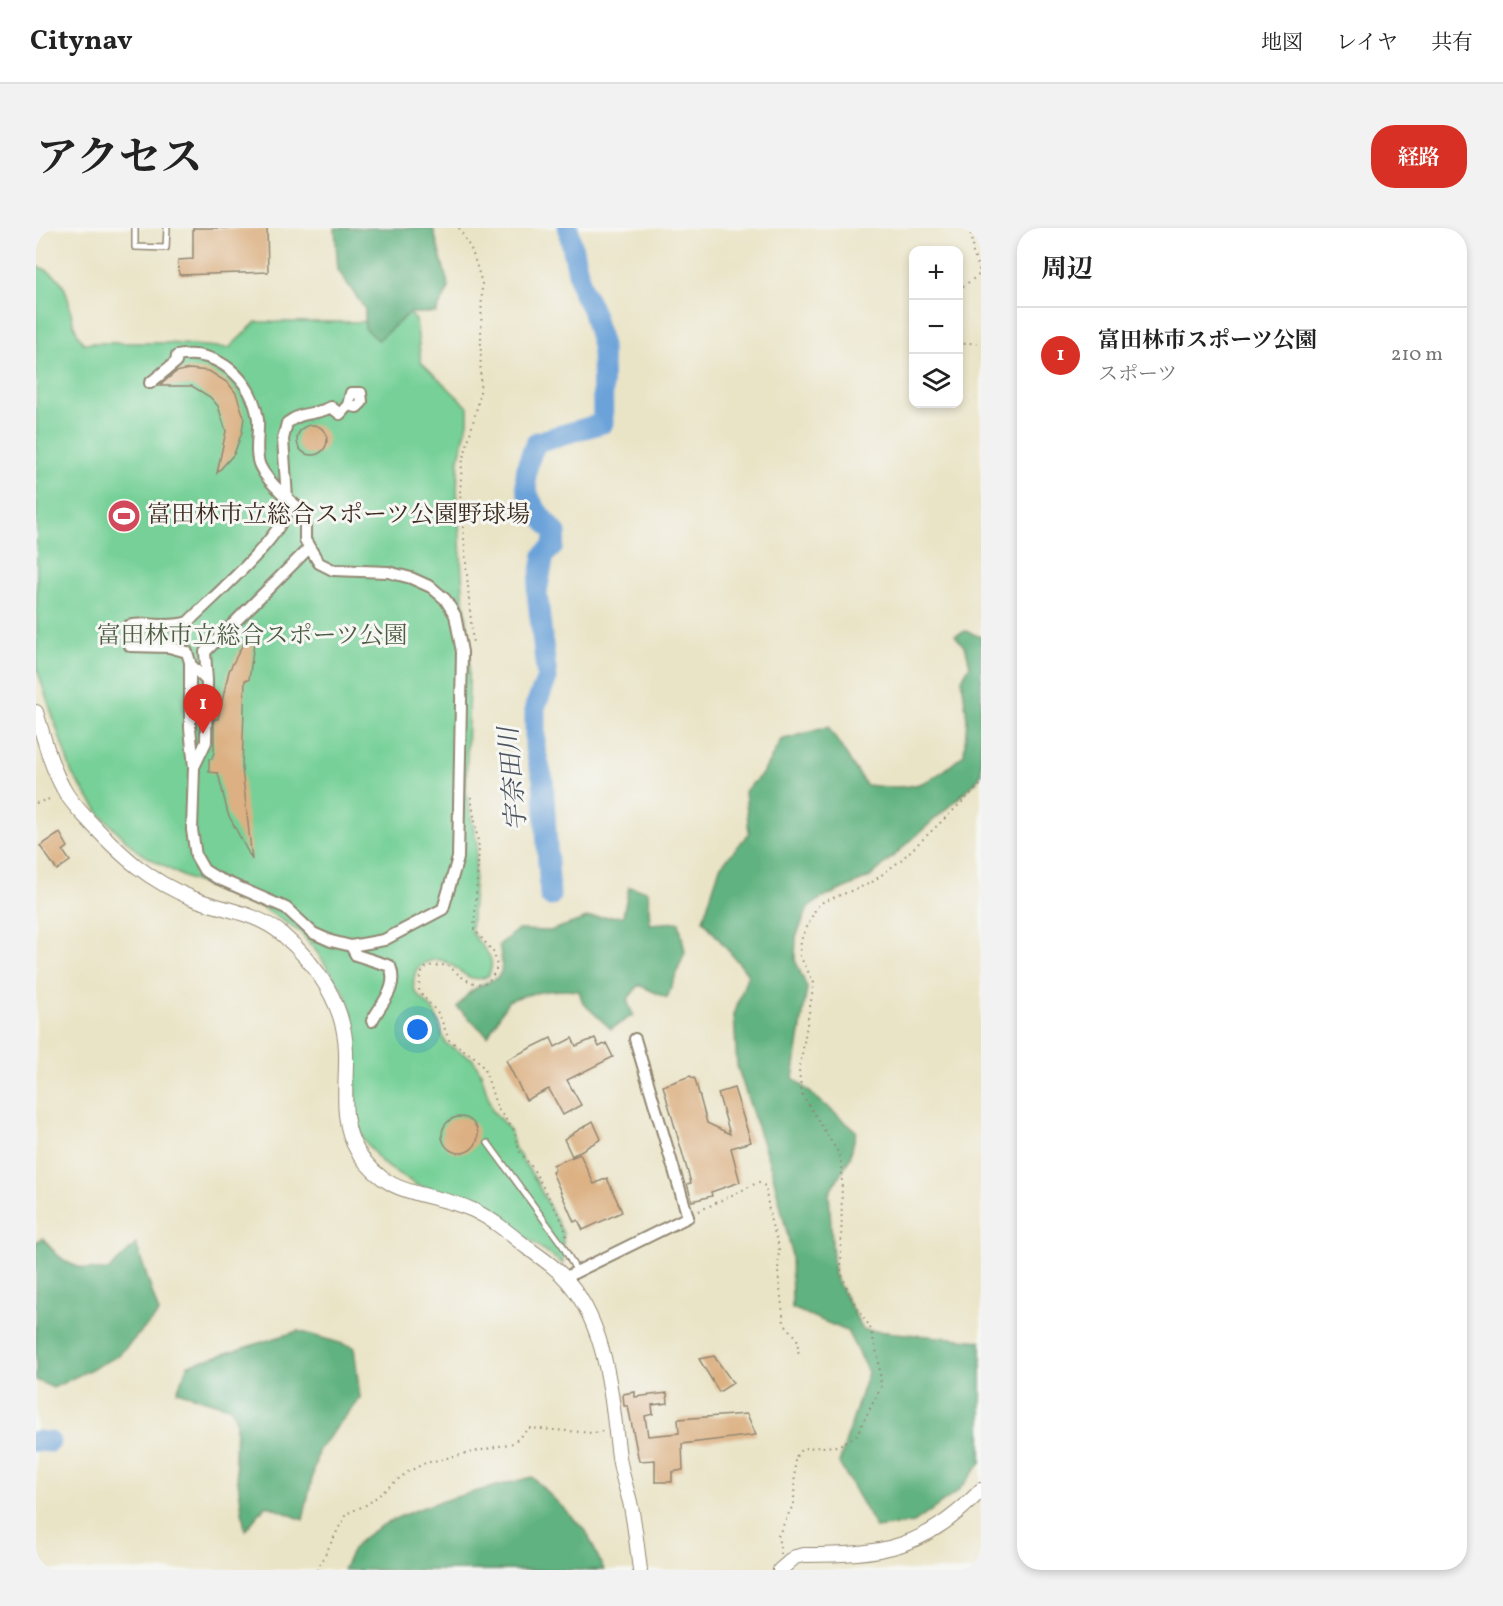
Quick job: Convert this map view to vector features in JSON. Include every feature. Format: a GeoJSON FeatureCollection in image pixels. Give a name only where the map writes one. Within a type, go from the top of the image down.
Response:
{"type":"FeatureCollection","features":[{"type":"Feature","properties":{"kind":"street"},"geometry":{"type":"LineString","coordinates":[[130,646],[169,647],[187,652],[194,767],[192,830],[196,856],[204,870],[286,908],[313,933],[351,946],[384,940],[418,920],[434,916],[443,909],[448,901],[458,858],[462,652],[455,615],[445,599],[431,587],[388,572],[333,570],[320,563],[305,540],[305,525],[301,510],[265,475],[259,464],[258,419],[253,398],[244,382],[230,368],[200,354],[177,356],[176,362],[150,383]]}},
{"type":"Feature","properties":{"kind":"street"},"geometry":{"type":"LineString","coordinates":[[128,627],[149,624],[179,625],[188,622],[277,529],[287,511],[284,439],[287,423],[308,411],[320,413],[331,407],[340,414],[348,405]]}},
{"type":"Feature","properties":{"kind":"street"},"geometry":{"type":"LineString","coordinates":[[194,767],[206,742],[205,652],[309,548]]}},
{"type":"Feature","properties":{"kind":"street"},"geometry":{"type":"LineString","coordinates":[[149,624],[169,647]]}},
{"type":"Feature","properties":{"kind":"street"},"geometry":{"type":"LineString","coordinates":[[189,664],[207,681]]}},
{"type":"Feature","properties":{"kind":"street"},"geometry":{"type":"LineString","coordinates":[[36,712],[49,756],[73,805],[130,864],[191,897],[238,911],[269,924],[296,949],[333,995],[339,1008],[346,1048],[347,1125],[352,1140],[369,1166],[396,1187],[411,1194],[464,1206],[495,1222],[571,1275],[596,1333],[611,1391],[639,1570]]}},
{"type":"Feature","properties":{"kind":"street"},"geometry":{"type":"LineString","coordinates":[[351,946],[356,955],[390,966],[393,973],[391,991],[372,1022]]}},
{"type":"Feature","properties":{"kind":"street"},"geometry":{"type":"LineString","coordinates":[[571,1275],[688,1217],[635,1039]]}},
{"type":"Feature","properties":{"kind":"street"},"geometry":{"type":"LineString","coordinates":[[782,1568],[804,1555],[874,1552],[920,1538],[953,1518],[981,1490]]}},
{"type":"Feature","properties":{"kind":"lane"},"geometry":{"type":"LineString","coordinates":[[135,228],[135,248],[166,248],[166,228]]}},
{"type":"Feature","properties":{"kind":"lane"},"geometry":{"type":"LineString","coordinates":[[488,1143],[566,1252],[571,1275]]}},
{"type":"Feature","properties":{"kind":"path"},"geometry":{"type":"LineString","coordinates":[[459,228],[472,252],[482,284],[480,396],[462,464],[460,493],[474,651]]}},
{"type":"Feature","properties":{"kind":"path"},"geometry":{"type":"LineString","coordinates":[[963,286],[980,274],[973,253],[970,228]]}},
{"type":"Feature","properties":{"kind":"path"},"geometry":{"type":"LineString","coordinates":[[963,344],[981,344]]}},
{"type":"Feature","properties":{"kind":"path"},"geometry":{"type":"LineString","coordinates":[[782,1568],[778,1536],[794,1503],[795,1458],[800,1451],[806,1448],[838,1446],[856,1436],[881,1387],[879,1361],[870,1327],[851,1298],[841,1272],[842,1166],[839,1154],[802,1094],[799,1072],[814,983],[800,956],[801,940],[816,908],[823,902],[871,883],[902,860],[981,784]]}},
{"type":"Feature","properties":{"kind":"path"},"geometry":{"type":"LineString","coordinates":[[470,793],[479,848],[474,929],[494,953],[497,966],[488,981],[469,984],[448,965],[427,966],[420,975],[419,992],[439,1014],[449,1040],[476,1058],[485,1071],[497,1108],[514,1130],[519,1150],[532,1167],[563,1223],[567,1235],[566,1252]]}},
{"type":"Feature","properties":{"kind":"path"},"geometry":{"type":"LineString","coordinates":[[36,803],[67,795]]}},
{"type":"Feature","properties":{"kind":"path"},"geometry":{"type":"LineString","coordinates":[[688,1217],[759,1182],[765,1186],[771,1222],[779,1246],[778,1272],[784,1323],[797,1338],[799,1357]]}},
{"type":"Feature","properties":{"kind":"path"},"geometry":{"type":"LineString","coordinates":[[317,1570],[346,1514],[368,1504],[399,1478],[425,1462],[513,1443],[529,1428],[593,1433],[616,1429]]}},
{"type":"Feature","properties":{"kind":"green space"},"geometry":{"type":"Polygon","coordinates":[[[335,228],[433,228],[449,288],[436,313],[409,313],[378,340],[365,328],[365,309],[338,270],[335,228]]]}},
{"type":"Feature","properties":{"kind":"green space","name":"富田林市立総合スポーツ公園"},"geometry":{"type":"Polygon","coordinates":[[[36,266],[50,272],[65,289],[77,332],[83,343],[169,343],[229,348],[256,322],[365,322],[365,328],[378,340],[409,313],[416,320],[421,362],[468,407],[468,422],[459,458],[457,488],[463,594],[470,642],[466,792],[477,844],[471,930],[490,957],[491,969],[488,976],[478,979],[469,977],[446,962],[438,960],[428,962],[416,970],[414,987],[419,997],[432,1010],[446,1044],[473,1059],[481,1073],[492,1110],[510,1130],[515,1149],[535,1179],[563,1233],[563,1264],[477,1202],[456,1193],[418,1186],[383,1164],[364,1140],[357,1120],[353,1018],[348,1001],[316,951],[300,932],[262,907],[184,877],[137,851],[100,814],[72,774],[37,669],[36,266]]]}},
{"type":"Feature","properties":{"kind":"green space"},"geometry":{"type":"Polygon","coordinates":[[[966,631],[981,637],[981,774],[975,783],[870,877],[822,898],[808,908],[796,937],[795,960],[807,988],[793,1078],[856,1131],[850,1158],[829,1193],[834,1275],[863,1330],[981,1341],[981,1463],[958,1491],[914,1523],[876,1528],[839,1463],[868,1372],[847,1331],[792,1308],[791,1249],[772,1171],[737,1066],[734,1014],[748,974],[703,920],[720,867],[749,833],[745,791],[763,773],[781,740],[828,727],[866,785],[882,787],[920,784],[941,773],[964,754],[967,719],[962,679],[970,665],[966,649],[955,635],[966,631]]]}},
{"type":"Feature","properties":{"kind":"green space"},"geometry":{"type":"Polygon","coordinates":[[[629,887],[648,891],[650,924],[679,922],[685,952],[667,998],[639,985],[627,1000],[633,1015],[611,1029],[583,1003],[579,991],[552,990],[534,993],[508,1001],[488,1036],[457,1007],[469,993],[497,977],[502,967],[499,945],[517,930],[550,931],[587,918],[623,916],[629,887]]]}},
{"type":"Feature","properties":{"kind":"green space"},"geometry":{"type":"Polygon","coordinates":[[[43,1238],[57,1255],[72,1265],[98,1270],[109,1270],[136,1244],[159,1313],[118,1356],[53,1388],[36,1380],[36,1242],[43,1238]]]}},
{"type":"Feature","properties":{"kind":"green space"},"geometry":{"type":"Polygon","coordinates":[[[298,1331],[354,1347],[360,1398],[318,1451],[303,1520],[266,1505],[245,1531],[235,1460],[236,1421],[231,1408],[177,1391],[188,1365],[298,1331]]]}},
{"type":"Feature","properties":{"kind":"green space"},"geometry":{"type":"Polygon","coordinates":[[[532,1477],[586,1531],[604,1570],[343,1570],[359,1542],[395,1519],[465,1494],[532,1477]]]}},
{"type":"Feature","properties":{"kind":"building"},"geometry":{"type":"Polygon","coordinates":[[[193,228],[267,228],[268,272],[179,275],[178,260],[193,259],[193,228]]]}},
{"type":"Feature","properties":{"kind":"building"},"geometry":{"type":"Polygon","coordinates":[[[189,369],[209,371],[228,383],[236,393],[244,417],[242,432],[234,454],[217,473],[226,431],[218,406],[210,397],[192,386],[159,386],[176,372],[189,369]]]}},
{"type":"Feature","properties":{"kind":"building"},"geometry":{"type":"Polygon","coordinates":[[[312,425],[323,429],[327,440],[323,451],[312,455],[301,451],[297,440],[301,429],[312,425]]]}},
{"type":"Feature","properties":{"kind":"building"},"geometry":{"type":"Polygon","coordinates":[[[246,638],[254,643],[249,680],[245,680],[242,768],[252,860],[228,814],[218,773],[209,772],[209,759],[212,759],[214,752],[214,719],[218,719],[229,671],[246,638]]]}},
{"type":"Feature","properties":{"kind":"building"},"geometry":{"type":"Polygon","coordinates":[[[60,833],[68,847],[63,851],[70,861],[57,870],[40,846],[60,833]]]}},
{"type":"Feature","properties":{"kind":"building"},"geometry":{"type":"Polygon","coordinates":[[[551,1038],[555,1047],[572,1038],[576,1046],[595,1038],[599,1047],[606,1043],[613,1057],[567,1080],[581,1105],[563,1115],[549,1089],[526,1100],[506,1060],[551,1038]]]}},
{"type":"Feature","properties":{"kind":"building"},"geometry":{"type":"Polygon","coordinates":[[[690,1076],[695,1079],[707,1123],[730,1134],[718,1093],[734,1088],[751,1142],[731,1148],[740,1182],[711,1192],[712,1196],[692,1201],[687,1184],[691,1183],[663,1086],[690,1076]]]}},
{"type":"Feature","properties":{"kind":"building"},"geometry":{"type":"Polygon","coordinates":[[[460,1117],[472,1123],[478,1135],[472,1147],[460,1153],[448,1147],[442,1135],[448,1123],[460,1117]]]}},
{"type":"Feature","properties":{"kind":"building"},"geometry":{"type":"Polygon","coordinates":[[[593,1121],[601,1139],[572,1156],[564,1139],[593,1121]]]}},
{"type":"Feature","properties":{"kind":"building"},"geometry":{"type":"Polygon","coordinates":[[[580,1154],[594,1184],[607,1178],[622,1212],[583,1230],[578,1220],[574,1222],[552,1172],[555,1170],[553,1165],[580,1154]]]}},
{"type":"Feature","properties":{"kind":"building"},"geometry":{"type":"Polygon","coordinates":[[[714,1356],[733,1383],[719,1392],[699,1359],[714,1356]]]}},
{"type":"Feature","properties":{"kind":"building"},"geometry":{"type":"Polygon","coordinates":[[[635,1392],[635,1397],[667,1393],[668,1403],[652,1405],[653,1414],[645,1416],[648,1436],[679,1433],[678,1419],[747,1414],[756,1435],[682,1444],[683,1470],[672,1472],[672,1482],[655,1482],[655,1460],[639,1461],[628,1406],[624,1406],[623,1394],[635,1392]]]}},
{"type":"Feature","properties":{"kind":"waterway","name":"宇奈田川"},"geometry":{"type":"LineString","coordinates":[[550,896],[543,780],[535,749],[535,707],[547,678],[537,592],[544,555],[553,546],[556,533],[531,502],[527,492],[527,469],[537,442],[603,423],[602,346],[592,309],[582,290],[568,228]]}},
{"type":"Feature","properties":{"kind":"waterway"},"geometry":{"type":"LineString","coordinates":[[36,1441],[50,1442]]}},
{"type":"Feature","properties":{"kind":"place","name":"富田林市立総合スポーツ公園野球場"},"geometry":{"type":"Point","coordinates":[124,516]}},
{"type":"Feature","properties":{"kind":"place","name":"富田林市スポーツ公園"},"geometry":{"type":"Point","coordinates":[203,734]}}]}
